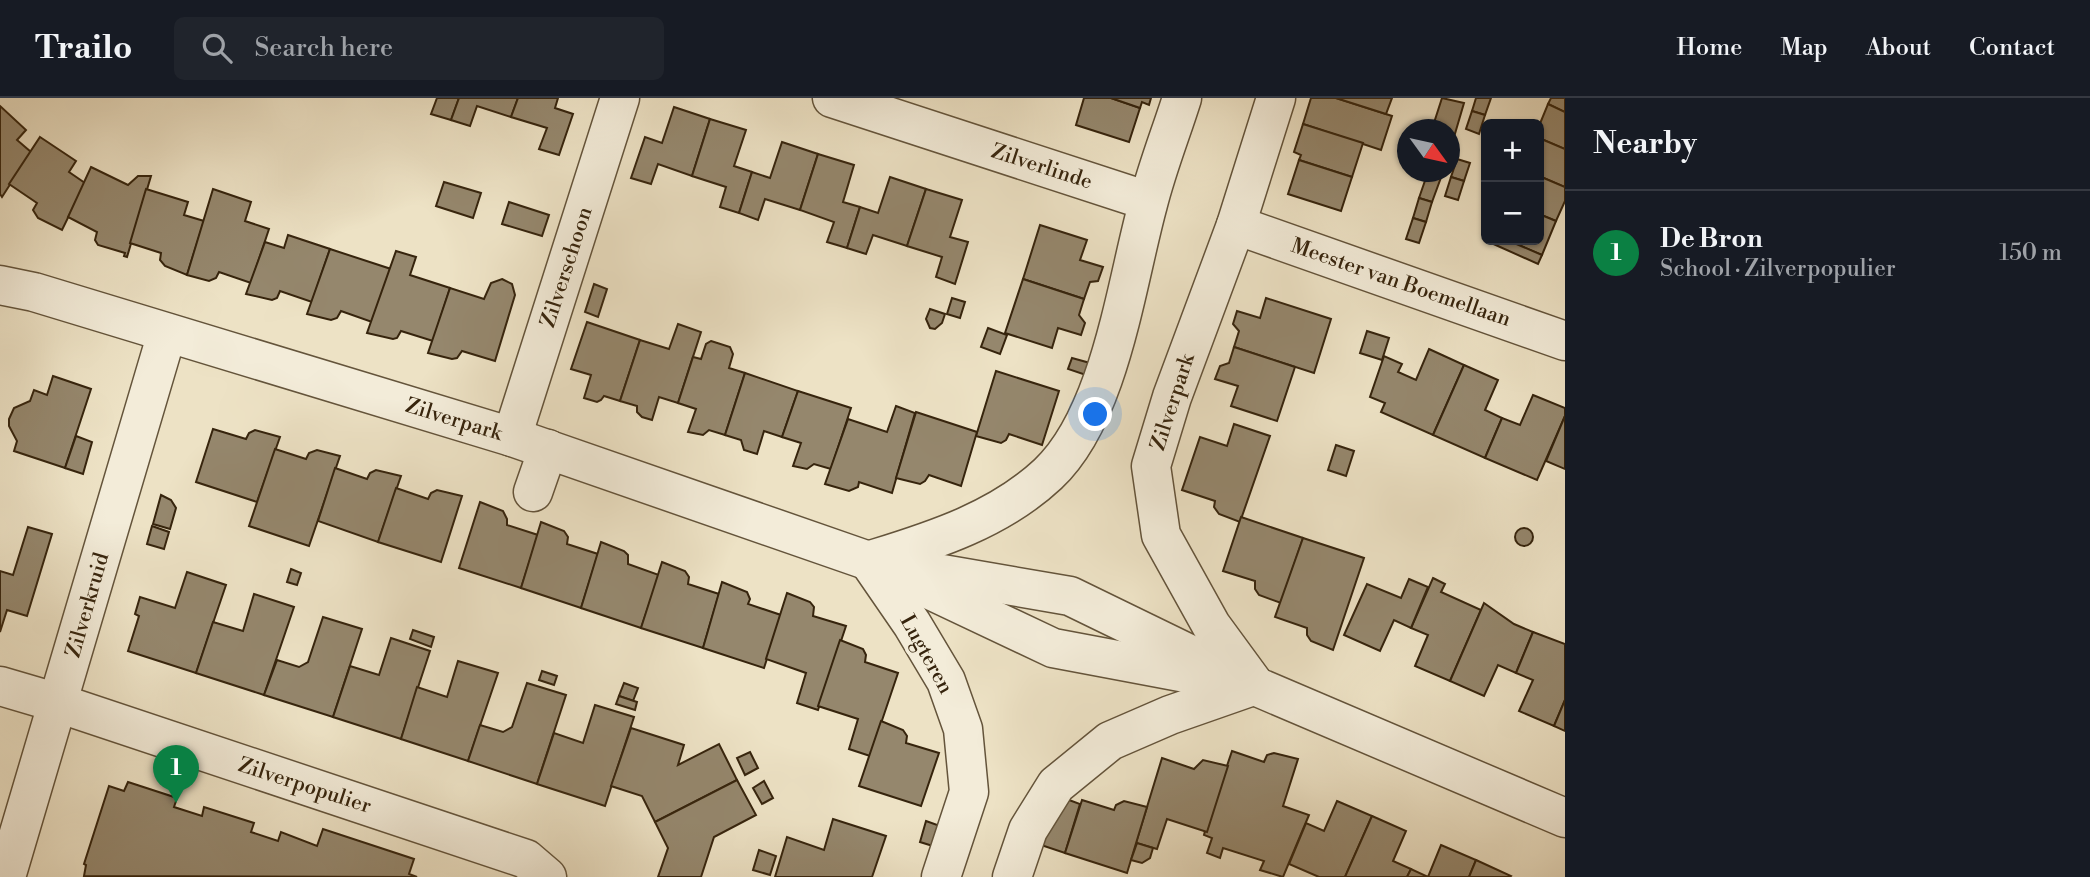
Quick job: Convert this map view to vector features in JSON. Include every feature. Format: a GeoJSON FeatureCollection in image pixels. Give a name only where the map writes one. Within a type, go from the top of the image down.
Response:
{"type":"FeatureCollection","features":[{"type":"Feature","properties":{"kind":"street","name":"Zilverschoon"},"geometry":{"type":"LineString","coordinates":[[512,437],[620,98]]}},
{"type":"Feature","properties":{"kind":"street","name":"Zilverlinde"},"geometry":{"type":"LineString","coordinates":[[832,98],[1148,201]]}},
{"type":"Feature","properties":{"kind":"street"},"geometry":{"type":"LineString","coordinates":[[869,561],[934,541],[1007,506],[1049,473],[1076,440],[1105,376],[1148,201],[1182,98]]}},
{"type":"Feature","properties":{"kind":"street","name":"Zilverpark"},"geometry":{"type":"LineString","coordinates":[[1255,686],[1211,625],[1161,535],[1151,467],[1172,397],[1236,225],[1276,98]]}},
{"type":"Feature","properties":{"kind":"street","name":"Meester van Boemellaan"},"geometry":{"type":"LineString","coordinates":[[1236,225],[1563,335]]}},
{"type":"Feature","properties":{"kind":"street","name":"Zilverpark"},"geometry":{"type":"LineString","coordinates":[[0,263],[17,288],[512,437],[869,561],[1053,648],[1255,686]]}},
{"type":"Feature","properties":{"kind":"street","name":"Zilverkruid"},"geometry":{"type":"LineString","coordinates":[[6,877],[167,333]]}},
{"type":"Feature","properties":{"kind":"street"},"geometry":{"type":"LineString","coordinates":[[533,492],[548,449]]}},
{"type":"Feature","properties":{"kind":"street","name":"Zilverpark"},"geometry":{"type":"LineString","coordinates":[[869,561],[1070,597],[1255,686],[1565,818]]}},
{"type":"Feature","properties":{"kind":"street","name":"Lugteren"},"geometry":{"type":"LineString","coordinates":[[869,561],[912,624],[946,681],[963,729],[969,792],[941,877]]}},
{"type":"Feature","properties":{"kind":"street","name":"Zilverpopulier"},"geometry":{"type":"LineString","coordinates":[[0,686],[526,859],[547,877]]}},
{"type":"Feature","properties":{"kind":"street"},"geometry":{"type":"LineString","coordinates":[[1012,877],[1028,830],[1056,785],[1110,741],[1170,715],[1255,686]]}},
{"type":"Feature","properties":{"kind":"building"},"geometry":{"type":"Polygon","coordinates":[[[437,98],[459,98],[451,120],[431,114],[437,98]]]}},
{"type":"Feature","properties":{"kind":"building"},"geometry":{"type":"Polygon","coordinates":[[[459,98],[518,98],[511,117],[477,106],[470,126],[451,120],[459,98]]]}},
{"type":"Feature","properties":{"kind":"building"},"geometry":{"type":"Polygon","coordinates":[[[518,98],[558,98],[555,108],[573,114],[559,155],[539,149],[547,128],[511,117],[518,98]]]}},
{"type":"Feature","properties":{"kind":"building"},"geometry":{"type":"Polygon","coordinates":[[[1084,98],[1111,98],[1140,108],[1129,142],[1076,125],[1084,98]]]}},
{"type":"Feature","properties":{"kind":"building"},"geometry":{"type":"Polygon","coordinates":[[[1111,98],[1151,98],[1149,105],[1142,102],[1140,108],[1111,98]]]}},
{"type":"Feature","properties":{"kind":"building"},"geometry":{"type":"Polygon","coordinates":[[[1311,98],[1336,98],[1392,116],[1381,150],[1303,124],[1311,98]]]}},
{"type":"Feature","properties":{"kind":"building"},"geometry":{"type":"Polygon","coordinates":[[[1336,98],[1392,98],[1386,114],[1336,98]]]}},
{"type":"Feature","properties":{"kind":"building"},"geometry":{"type":"Polygon","coordinates":[[[1442,98],[1464,103],[1459,119],[1435,119],[1442,98]]]}},
{"type":"Feature","properties":{"kind":"building"},"geometry":{"type":"Polygon","coordinates":[[[1476,98],[1491,98],[1485,115],[1472,111],[1476,98]]]}},
{"type":"Feature","properties":{"kind":"building"},"geometry":{"type":"Polygon","coordinates":[[[1551,98],[1565,98],[1565,112],[1548,104],[1551,98]]]}},
{"type":"Feature","properties":{"kind":"building"},"geometry":{"type":"Polygon","coordinates":[[[1548,104],[1565,112],[1565,149],[1544,140],[1544,119],[1542,119],[1548,104]]]}},
{"type":"Feature","properties":{"kind":"building"},"geometry":{"type":"Polygon","coordinates":[[[0,106],[26,130],[17,140],[31,152],[2,197],[0,194],[0,106]]]}},
{"type":"Feature","properties":{"kind":"building"},"geometry":{"type":"Polygon","coordinates":[[[674,107],[710,119],[692,176],[658,164],[651,184],[631,178],[645,137],[662,143],[674,107]]]}},
{"type":"Feature","properties":{"kind":"building"},"geometry":{"type":"Polygon","coordinates":[[[1472,111],[1485,115],[1481,119],[1479,134],[1466,129],[1472,111]]]}},
{"type":"Feature","properties":{"kind":"building"},"geometry":{"type":"Polygon","coordinates":[[[710,119],[746,130],[734,166],[752,172],[739,213],[720,207],[726,187],[692,176],[710,119]]]}},
{"type":"Feature","properties":{"kind":"building"},"geometry":{"type":"Polygon","coordinates":[[[1303,124],[1363,143],[1352,177],[1299,160],[1301,155],[1294,152],[1303,124]]]}},
{"type":"Feature","properties":{"kind":"building"},"geometry":{"type":"Polygon","coordinates":[[[40,137],[76,161],[69,172],[85,183],[62,230],[38,218],[33,210],[37,203],[9,184],[40,137]]]}},
{"type":"Feature","properties":{"kind":"building"},"geometry":{"type":"Polygon","coordinates":[[[1544,140],[1565,149],[1565,187],[1544,178],[1544,140]]]}},
{"type":"Feature","properties":{"kind":"building"},"geometry":{"type":"Polygon","coordinates":[[[782,142],[818,154],[800,210],[765,199],[758,220],[739,213],[752,172],[770,178],[782,142]]]}},
{"type":"Feature","properties":{"kind":"building"},"geometry":{"type":"Polygon","coordinates":[[[818,154],[854,165],[843,202],[860,207],[847,248],[827,242],[834,222],[800,210],[818,154]]]}},
{"type":"Feature","properties":{"kind":"building"},"geometry":{"type":"Polygon","coordinates":[[[1299,160],[1352,177],[1341,211],[1288,194],[1299,160]]]}},
{"type":"Feature","properties":{"kind":"building"},"geometry":{"type":"Polygon","coordinates":[[[1460,160],[1470,163],[1464,181],[1460,180],[1460,160]]]}},
{"type":"Feature","properties":{"kind":"building"},"geometry":{"type":"Polygon","coordinates":[[[91,167],[128,185],[138,176],[151,176],[127,257],[124,256],[125,253],[98,245],[95,240],[97,232],[68,217],[91,167]]]}},
{"type":"Feature","properties":{"kind":"building"},"geometry":{"type":"Polygon","coordinates":[[[890,177],[926,189],[907,246],[873,235],[866,254],[847,248],[860,207],[878,213],[890,177]]]}},
{"type":"Feature","properties":{"kind":"building"},"geometry":{"type":"Polygon","coordinates":[[[1544,178],[1565,187],[1565,201],[1556,221],[1544,216],[1544,178]]]}},
{"type":"Feature","properties":{"kind":"building"},"geometry":{"type":"Polygon","coordinates":[[[1464,181],[1458,200],[1445,196],[1449,182],[1464,181]]]}},
{"type":"Feature","properties":{"kind":"building"},"geometry":{"type":"Polygon","coordinates":[[[444,182],[481,193],[473,218],[436,206],[444,182]]]}},
{"type":"Feature","properties":{"kind":"building"},"geometry":{"type":"Polygon","coordinates":[[[1425,182],[1439,182],[1432,202],[1419,198],[1425,182]]]}},
{"type":"Feature","properties":{"kind":"building"},"geometry":{"type":"Polygon","coordinates":[[[146,189],[188,202],[184,215],[204,221],[187,275],[165,266],[160,260],[161,253],[130,243],[146,189]]]}},
{"type":"Feature","properties":{"kind":"building"},"geometry":{"type":"Polygon","coordinates":[[[213,189],[251,202],[245,221],[269,229],[251,283],[219,272],[216,278],[209,281],[187,275],[213,189]]]}},
{"type":"Feature","properties":{"kind":"building"},"geometry":{"type":"Polygon","coordinates":[[[926,189],[962,200],[950,237],[968,242],[955,284],[936,277],[942,257],[907,246],[926,189]]]}},
{"type":"Feature","properties":{"kind":"building"},"geometry":{"type":"Polygon","coordinates":[[[1419,198],[1432,202],[1426,222],[1413,218],[1419,198]]]}},
{"type":"Feature","properties":{"kind":"building"},"geometry":{"type":"Polygon","coordinates":[[[509,202],[549,215],[542,236],[502,224],[509,202]]]}},
{"type":"Feature","properties":{"kind":"building"},"geometry":{"type":"Polygon","coordinates":[[[1544,216],[1556,221],[1542,255],[1519,245],[1544,245],[1544,216]]]}},
{"type":"Feature","properties":{"kind":"building"},"geometry":{"type":"Polygon","coordinates":[[[1413,218],[1426,222],[1419,243],[1406,239],[1413,218]]]}},
{"type":"Feature","properties":{"kind":"building"},"geometry":{"type":"Polygon","coordinates":[[[1040,225],[1087,240],[1080,260],[1103,267],[1098,281],[1090,282],[1084,299],[1023,279],[1040,225]]]}},
{"type":"Feature","properties":{"kind":"building"},"geometry":{"type":"Polygon","coordinates":[[[288,235],[330,249],[312,302],[280,291],[277,298],[272,300],[246,294],[265,242],[284,248],[288,235]]]}},
{"type":"Feature","properties":{"kind":"building"},"geometry":{"type":"Polygon","coordinates":[[[1496,245],[1519,245],[1542,255],[1538,264],[1496,245]]]}},
{"type":"Feature","properties":{"kind":"building"},"geometry":{"type":"Polygon","coordinates":[[[330,249],[391,269],[372,322],[341,311],[337,318],[331,320],[307,314],[330,249]]]}},
{"type":"Feature","properties":{"kind":"building"},"geometry":{"type":"Polygon","coordinates":[[[396,251],[416,257],[410,275],[450,288],[433,341],[401,331],[397,338],[393,339],[367,333],[396,251]]]}},
{"type":"Feature","properties":{"kind":"building"},"geometry":{"type":"Polygon","coordinates":[[[502,279],[512,284],[515,295],[495,361],[462,351],[457,358],[452,359],[428,353],[450,288],[484,299],[491,283],[502,279]]]}},
{"type":"Feature","properties":{"kind":"building"},"geometry":{"type":"Polygon","coordinates":[[[1023,279],[1084,299],[1079,315],[1085,323],[1081,335],[1058,328],[1052,348],[1005,333],[1023,279]]]}},
{"type":"Feature","properties":{"kind":"building"},"geometry":{"type":"Polygon","coordinates":[[[594,284],[607,289],[598,317],[585,312],[594,284]]]}},
{"type":"Feature","properties":{"kind":"building"},"geometry":{"type":"Polygon","coordinates":[[[952,298],[965,302],[960,318],[947,314],[952,298]]]}},
{"type":"Feature","properties":{"kind":"building"},"geometry":{"type":"Polygon","coordinates":[[[1266,298],[1331,319],[1314,373],[1234,347],[1239,331],[1233,324],[1237,311],[1260,318],[1266,298]]]}},
{"type":"Feature","properties":{"kind":"building"},"geometry":{"type":"Polygon","coordinates":[[[930,309],[945,314],[942,323],[935,329],[930,328],[926,319],[930,309]]]}},
{"type":"Feature","properties":{"kind":"building"},"geometry":{"type":"Polygon","coordinates":[[[587,322],[640,340],[620,401],[604,396],[597,402],[584,398],[591,375],[571,369],[587,322]]]}},
{"type":"Feature","properties":{"kind":"building"},"geometry":{"type":"Polygon","coordinates":[[[678,324],[701,332],[678,403],[659,397],[652,420],[642,417],[637,412],[637,406],[620,401],[640,340],[669,349],[678,324]]]}},
{"type":"Feature","properties":{"kind":"building"},"geometry":{"type":"Polygon","coordinates":[[[988,328],[1007,335],[1000,354],[981,347],[988,328]]]}},
{"type":"Feature","properties":{"kind":"building"},"geometry":{"type":"Polygon","coordinates":[[[1367,331],[1389,338],[1382,360],[1360,353],[1367,331]]]}},
{"type":"Feature","properties":{"kind":"building"},"geometry":{"type":"Polygon","coordinates":[[[711,341],[730,347],[733,354],[729,368],[745,373],[725,435],[709,430],[703,435],[688,432],[696,409],[678,403],[693,357],[701,359],[706,344],[711,341]]]}},
{"type":"Feature","properties":{"kind":"building"},"geometry":{"type":"Polygon","coordinates":[[[1234,347],[1295,367],[1277,421],[1231,406],[1238,386],[1215,379],[1220,366],[1229,363],[1234,347]]]}},
{"type":"Feature","properties":{"kind":"building"},"geometry":{"type":"Polygon","coordinates":[[[1429,349],[1464,365],[1433,435],[1381,412],[1385,403],[1370,397],[1384,356],[1402,364],[1398,372],[1416,380],[1429,349]]]}},
{"type":"Feature","properties":{"kind":"building"},"geometry":{"type":"Polygon","coordinates":[[[1072,358],[1090,363],[1086,375],[1068,369],[1072,358]]]}},
{"type":"Feature","properties":{"kind":"building"},"geometry":{"type":"Polygon","coordinates":[[[1464,365],[1498,380],[1485,410],[1502,418],[1485,458],[1433,435],[1464,365]]]}},
{"type":"Feature","properties":{"kind":"building"},"geometry":{"type":"Polygon","coordinates":[[[996,371],[1059,391],[1042,445],[1009,434],[1001,443],[976,436],[996,371]]]}},
{"type":"Feature","properties":{"kind":"building"},"geometry":{"type":"Polygon","coordinates":[[[745,373],[798,391],[782,437],[764,431],[757,454],[744,450],[741,440],[725,435],[745,373]]]}},
{"type":"Feature","properties":{"kind":"building"},"geometry":{"type":"Polygon","coordinates":[[[53,376],[91,389],[65,468],[14,451],[17,441],[9,426],[14,408],[30,401],[34,390],[47,395],[53,376]]]}},
{"type":"Feature","properties":{"kind":"building"},"geometry":{"type":"Polygon","coordinates":[[[798,391],[851,408],[831,469],[814,464],[807,469],[793,466],[801,443],[782,437],[798,391]]]}},
{"type":"Feature","properties":{"kind":"building"},"geometry":{"type":"Polygon","coordinates":[[[1533,395],[1565,408],[1565,416],[1537,480],[1485,458],[1502,418],[1520,425],[1533,395]]]}},
{"type":"Feature","properties":{"kind":"building"},"geometry":{"type":"Polygon","coordinates":[[[896,406],[915,413],[892,493],[859,482],[858,487],[849,491],[825,484],[848,419],[887,432],[896,406]]]}},
{"type":"Feature","properties":{"kind":"building"},"geometry":{"type":"Polygon","coordinates":[[[916,412],[977,432],[961,486],[929,475],[920,484],[896,478],[916,412]]]}},
{"type":"Feature","properties":{"kind":"building"},"geometry":{"type":"Polygon","coordinates":[[[1565,416],[1565,469],[1546,461],[1565,416]]]}},
{"type":"Feature","properties":{"kind":"building"},"geometry":{"type":"Polygon","coordinates":[[[1234,424],[1270,436],[1240,522],[1219,514],[1214,507],[1215,501],[1182,490],[1200,437],[1227,446],[1234,424]]]}},
{"type":"Feature","properties":{"kind":"building"},"geometry":{"type":"Polygon","coordinates":[[[213,429],[246,439],[249,433],[255,430],[280,437],[257,502],[196,482],[213,429]]]}},
{"type":"Feature","properties":{"kind":"building"},"geometry":{"type":"Polygon","coordinates":[[[76,436],[92,442],[83,474],[65,468],[76,436]]]}},
{"type":"Feature","properties":{"kind":"building"},"geometry":{"type":"Polygon","coordinates":[[[1336,445],[1354,451],[1346,476],[1328,470],[1336,445]]]}},
{"type":"Feature","properties":{"kind":"building"},"geometry":{"type":"Polygon","coordinates":[[[275,449],[306,459],[309,453],[317,450],[340,456],[309,546],[249,526],[275,449]]]}},
{"type":"Feature","properties":{"kind":"building"},"geometry":{"type":"Polygon","coordinates":[[[335,468],[367,479],[370,473],[376,470],[401,476],[378,542],[318,521],[335,468]]]}},
{"type":"Feature","properties":{"kind":"building"},"geometry":{"type":"Polygon","coordinates":[[[396,488],[428,499],[431,493],[437,490],[462,496],[441,562],[378,542],[396,488]]]}},
{"type":"Feature","properties":{"kind":"building"},"geometry":{"type":"Polygon","coordinates":[[[161,495],[171,500],[176,508],[170,529],[153,524],[161,495]]]}},
{"type":"Feature","properties":{"kind":"building"},"geometry":{"type":"Polygon","coordinates":[[[480,502],[503,511],[507,525],[538,535],[521,588],[459,568],[480,502]]]}},
{"type":"Feature","properties":{"kind":"building"},"geometry":{"type":"Polygon","coordinates":[[[1241,517],[1303,538],[1281,603],[1259,595],[1255,589],[1255,581],[1223,571],[1241,517]]]}},
{"type":"Feature","properties":{"kind":"building"},"geometry":{"type":"Polygon","coordinates":[[[541,522],[564,531],[568,537],[567,544],[598,554],[581,608],[521,588],[541,522]]]}},
{"type":"Feature","properties":{"kind":"building"},"geometry":{"type":"Polygon","coordinates":[[[152,526],[169,532],[164,549],[147,544],[152,526]]]}},
{"type":"Feature","properties":{"kind":"building"},"geometry":{"type":"Polygon","coordinates":[[[28,527],[52,534],[27,616],[7,610],[0,632],[0,571],[13,575],[28,527]]]}},
{"type":"Feature","properties":{"kind":"building"},"geometry":{"type":"Polygon","coordinates":[[[1524,528],[1531,530],[1531,544],[1524,546],[1517,544],[1515,537],[1517,530],[1524,528]]]}},
{"type":"Feature","properties":{"kind":"building"},"geometry":{"type":"Polygon","coordinates":[[[1303,538],[1364,558],[1333,650],[1311,641],[1307,628],[1275,617],[1303,538]]]}},
{"type":"Feature","properties":{"kind":"building"},"geometry":{"type":"Polygon","coordinates":[[[601,542],[624,551],[628,555],[628,564],[659,575],[641,628],[581,608],[601,542]]]}},
{"type":"Feature","properties":{"kind":"building"},"geometry":{"type":"Polygon","coordinates":[[[662,562],[685,571],[689,577],[688,584],[719,594],[703,648],[641,628],[662,562]]]}},
{"type":"Feature","properties":{"kind":"building"},"geometry":{"type":"Polygon","coordinates":[[[291,569],[301,573],[297,585],[287,582],[291,569]]]}},
{"type":"Feature","properties":{"kind":"building"},"geometry":{"type":"Polygon","coordinates":[[[187,572],[226,585],[196,673],[128,651],[139,616],[135,614],[140,597],[175,608],[187,572]]]}},
{"type":"Feature","properties":{"kind":"building"},"geometry":{"type":"Polygon","coordinates":[[[1433,578],[1445,584],[1441,592],[1481,610],[1450,681],[1415,666],[1428,635],[1411,628],[1433,578]]]}},
{"type":"Feature","properties":{"kind":"building"},"geometry":{"type":"Polygon","coordinates":[[[1409,579],[1428,587],[1411,628],[1394,620],[1380,651],[1344,635],[1367,584],[1401,598],[1409,579]]]}},
{"type":"Feature","properties":{"kind":"building"},"geometry":{"type":"Polygon","coordinates":[[[722,582],[747,592],[750,599],[748,604],[781,615],[764,668],[703,648],[722,582]]]}},
{"type":"Feature","properties":{"kind":"building"},"geometry":{"type":"Polygon","coordinates":[[[787,593],[810,602],[814,607],[813,616],[846,626],[818,710],[797,703],[806,673],[766,659],[787,593]]]}},
{"type":"Feature","properties":{"kind":"building"},"geometry":{"type":"Polygon","coordinates":[[[254,594],[294,607],[264,695],[196,673],[213,622],[243,631],[254,594]]]}},
{"type":"Feature","properties":{"kind":"building"},"geometry":{"type":"Polygon","coordinates":[[[1484,603],[1514,624],[1533,632],[1516,673],[1498,665],[1484,696],[1450,681],[1484,603]]]}},
{"type":"Feature","properties":{"kind":"building"},"geometry":{"type":"Polygon","coordinates":[[[323,617],[362,629],[333,717],[264,695],[277,660],[299,667],[308,662],[323,617]]]}},
{"type":"Feature","properties":{"kind":"building"},"geometry":{"type":"Polygon","coordinates":[[[413,630],[434,637],[431,647],[410,639],[413,630]]]}},
{"type":"Feature","properties":{"kind":"building"},"geometry":{"type":"Polygon","coordinates":[[[1533,632],[1565,644],[1565,700],[1554,726],[1519,711],[1533,680],[1516,673],[1533,632]]]}},
{"type":"Feature","properties":{"kind":"building"},"geometry":{"type":"Polygon","coordinates":[[[391,638],[430,651],[401,739],[333,717],[350,666],[379,675],[391,638]]]}},
{"type":"Feature","properties":{"kind":"building"},"geometry":{"type":"Polygon","coordinates":[[[840,640],[863,649],[865,662],[898,673],[870,756],[849,749],[858,719],[818,706],[840,640]]]}},
{"type":"Feature","properties":{"kind":"building"},"geometry":{"type":"Polygon","coordinates":[[[458,661],[498,673],[468,761],[401,739],[417,687],[447,697],[458,661]]]}},
{"type":"Feature","properties":{"kind":"building"},"geometry":{"type":"Polygon","coordinates":[[[542,671],[557,676],[554,685],[539,680],[542,671]]]}},
{"type":"Feature","properties":{"kind":"building"},"geometry":{"type":"Polygon","coordinates":[[[527,683],[566,695],[537,784],[468,761],[480,725],[503,732],[512,727],[527,683]]]}},
{"type":"Feature","properties":{"kind":"building"},"geometry":{"type":"Polygon","coordinates":[[[624,683],[638,688],[633,701],[619,696],[624,683]]]}},
{"type":"Feature","properties":{"kind":"building"},"geometry":{"type":"Polygon","coordinates":[[[619,696],[637,702],[635,710],[616,704],[619,696]]]}},
{"type":"Feature","properties":{"kind":"building"},"geometry":{"type":"Polygon","coordinates":[[[1565,700],[1565,731],[1554,726],[1565,700]]]}},
{"type":"Feature","properties":{"kind":"building"},"geometry":{"type":"Polygon","coordinates":[[[595,705],[634,717],[605,806],[537,784],[554,733],[583,743],[595,705]]]}},
{"type":"Feature","properties":{"kind":"building"},"geometry":{"type":"Polygon","coordinates":[[[881,721],[903,730],[907,736],[906,743],[939,753],[921,806],[859,786],[881,721]]]}},
{"type":"Feature","properties":{"kind":"building"},"geometry":{"type":"Polygon","coordinates":[[[631,728],[684,745],[678,765],[719,744],[737,780],[655,822],[642,796],[611,786],[631,728]]]}},
{"type":"Feature","properties":{"kind":"building"},"geometry":{"type":"Polygon","coordinates":[[[1232,751],[1264,762],[1267,755],[1274,753],[1298,759],[1283,806],[1309,815],[1283,877],[1260,870],[1264,861],[1223,848],[1220,858],[1207,853],[1212,838],[1204,835],[1232,751]]]}},
{"type":"Feature","properties":{"kind":"building"},"geometry":{"type":"Polygon","coordinates":[[[750,752],[758,768],[745,775],[737,758],[750,752]]]}},
{"type":"Feature","properties":{"kind":"building"},"geometry":{"type":"Polygon","coordinates":[[[1162,758],[1194,769],[1203,760],[1228,766],[1207,832],[1167,819],[1157,849],[1136,843],[1162,758]]]}},
{"type":"Feature","properties":{"kind":"building"},"geometry":{"type":"Polygon","coordinates":[[[737,780],[756,815],[714,837],[701,877],[658,877],[668,848],[655,822],[737,780]]]}},
{"type":"Feature","properties":{"kind":"building"},"geometry":{"type":"Polygon","coordinates":[[[764,781],[773,798],[762,804],[753,788],[764,781]]]}},
{"type":"Feature","properties":{"kind":"building"},"geometry":{"type":"Polygon","coordinates":[[[128,782],[177,798],[174,807],[202,816],[204,807],[254,823],[251,832],[278,841],[281,832],[317,846],[323,829],[414,859],[409,874],[417,877],[84,876],[84,864],[109,786],[124,791],[128,782]]]}},
{"type":"Feature","properties":{"kind":"building"},"geometry":{"type":"Polygon","coordinates":[[[1069,800],[1080,804],[1065,853],[1038,844],[1069,800]]]}},
{"type":"Feature","properties":{"kind":"building"},"geometry":{"type":"Polygon","coordinates":[[[1082,800],[1114,810],[1116,805],[1124,801],[1147,807],[1127,873],[1065,853],[1082,800]]]}},
{"type":"Feature","properties":{"kind":"building"},"geometry":{"type":"Polygon","coordinates":[[[1337,801],[1372,816],[1345,877],[1319,877],[1289,864],[1306,823],[1324,831],[1337,801]]]}},
{"type":"Feature","properties":{"kind":"building"},"geometry":{"type":"Polygon","coordinates":[[[1372,816],[1406,831],[1393,861],[1411,869],[1407,877],[1345,877],[1372,816]]]}},
{"type":"Feature","properties":{"kind":"building"},"geometry":{"type":"Polygon","coordinates":[[[833,819],[886,836],[872,877],[775,877],[787,837],[824,850],[833,819]]]}},
{"type":"Feature","properties":{"kind":"building"},"geometry":{"type":"Polygon","coordinates":[[[926,821],[943,827],[936,847],[920,842],[926,821]]]}},
{"type":"Feature","properties":{"kind":"building"},"geometry":{"type":"Polygon","coordinates":[[[1137,843],[1153,848],[1150,858],[1142,863],[1131,860],[1137,843]]]}},
{"type":"Feature","properties":{"kind":"building"},"geometry":{"type":"Polygon","coordinates":[[[1441,845],[1476,860],[1469,877],[1428,877],[1441,845]]]}},
{"type":"Feature","properties":{"kind":"building"},"geometry":{"type":"Polygon","coordinates":[[[759,850],[776,856],[770,875],[753,870],[759,850]]]}},
{"type":"Feature","properties":{"kind":"building"},"geometry":{"type":"Polygon","coordinates":[[[1476,860],[1511,876],[1469,877],[1476,860]]]}},
{"type":"Feature","properties":{"kind":"building"},"geometry":{"type":"Polygon","coordinates":[[[1411,869],[1428,877],[1407,877],[1411,869]]]}},
{"type":"Feature","properties":{"kind":"place","name":"De Bron"},"geometry":{"type":"Point","coordinates":[176,803]}}]}
